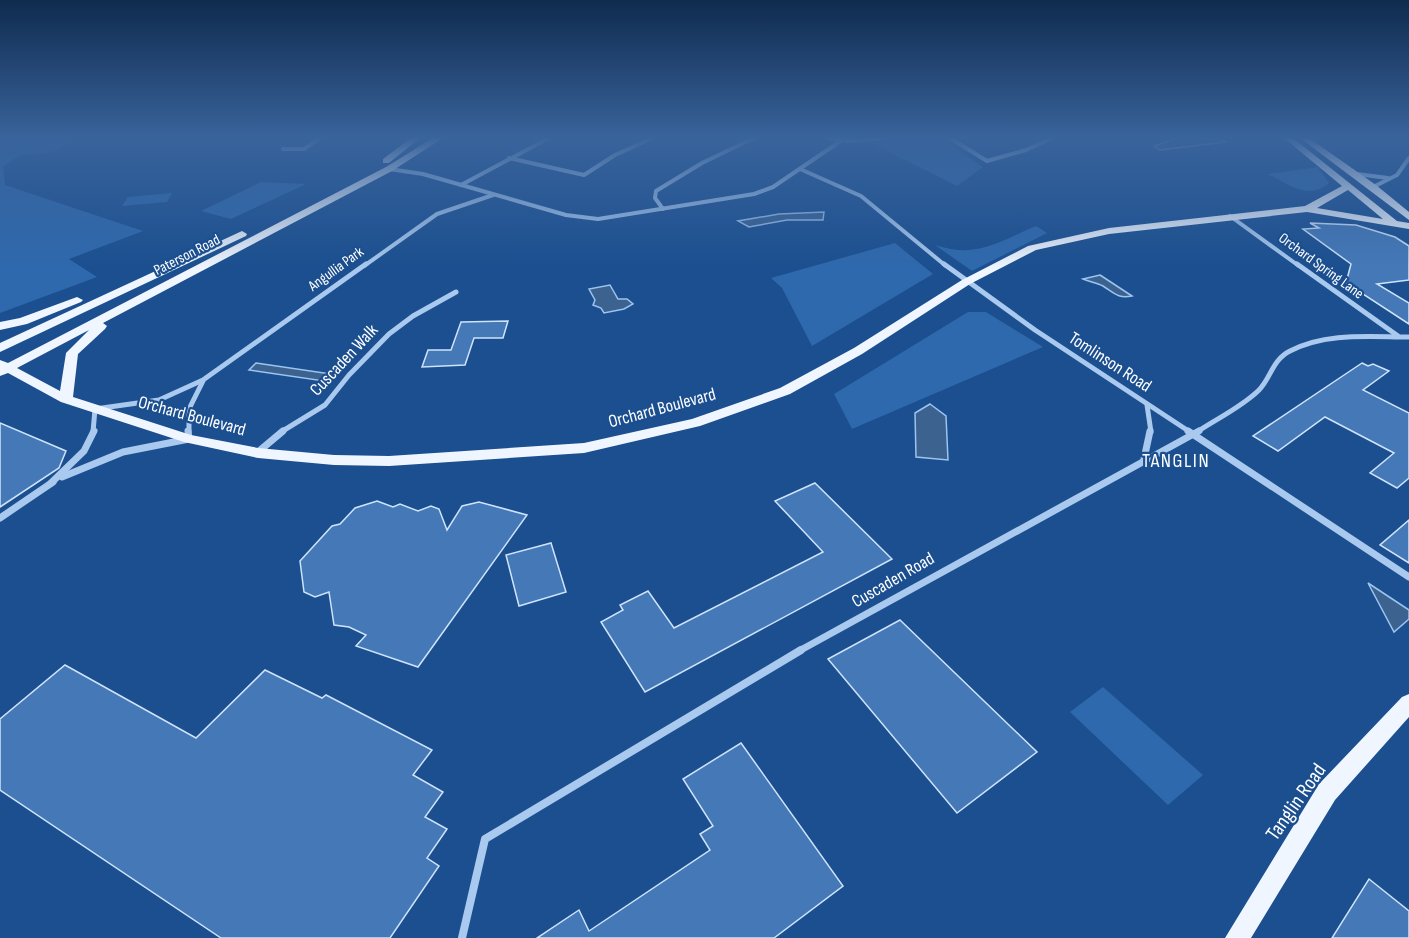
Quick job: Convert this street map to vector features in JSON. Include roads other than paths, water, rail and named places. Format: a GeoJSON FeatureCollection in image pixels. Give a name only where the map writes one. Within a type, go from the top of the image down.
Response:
{"type":"FeatureCollection","features":[{"type":"Feature","properties":{"kind":"main road","name":"Paterson Road"},"geometry":{"type":"LineString","coordinates":[[3,368],[135,293],[348,182]]}},
{"type":"Feature","properties":{"kind":"main road","name":"Paterson Road"},"geometry":{"type":"LineString","coordinates":[[0,348],[67,315],[135,293],[363,182]]}},
{"type":"Feature","properties":{"kind":"main road"},"geometry":{"type":"LineString","coordinates":[[1343,182],[1409,234]]}},
{"type":"Feature","properties":{"kind":"main road"},"geometry":{"type":"LineString","coordinates":[[1366,182],[1409,217]]}},
{"type":"Feature","properties":{"kind":"main road","name":"Orchard Boulevard"},"geometry":{"type":"LineString","coordinates":[[1307,209],[1348,186]]}},
{"type":"Feature","properties":{"kind":"main road","name":"Orchard Boulevard"},"geometry":{"type":"LineString","coordinates":[[3,368],[66,399],[95,409],[189,439],[258,453],[334,460],[389,461],[584,448],[684,426],[785,391],[858,351],[966,282],[1032,248],[1109,231],[1307,209],[1409,226]]}},
{"type":"Feature","properties":{"kind":"main road"},"geometry":{"type":"LineString","coordinates":[[0,327],[23,321],[84,297],[135,293]]}},
{"type":"Feature","properties":{"kind":"main road"},"geometry":{"type":"LineString","coordinates":[[66,399],[72,353],[135,293]]}},
{"type":"Feature","properties":{"kind":"main road","name":"Tanglin Road"},"geometry":{"type":"LineString","coordinates":[[1237,938],[1327,792],[1409,704]]}},
{"type":"Feature","properties":{"kind":"street"},"geometry":{"type":"LineString","coordinates":[[451,182],[566,215],[598,219],[754,194],[781,182]]}},
{"type":"Feature","properties":{"kind":"street"},"geometry":{"type":"LineString","coordinates":[[462,185],[468,182]]}},
{"type":"Feature","properties":{"kind":"street"},"geometry":{"type":"LineString","coordinates":[[663,209],[655,198],[656,191],[671,182]]}},
{"type":"Feature","properties":{"kind":"street","name":"Tomlinson Road"},"geometry":{"type":"LineString","coordinates":[[832,182],[861,196],[966,282],[1192,435],[1409,577]]}},
{"type":"Feature","properties":{"kind":"street"},"geometry":{"type":"LineString","coordinates":[[1373,187],[1384,182]]}},
{"type":"Feature","properties":{"kind":"street","name":"Angullia Park"},"geometry":{"type":"LineString","coordinates":[[95,409],[159,400],[203,380],[437,214],[493,195]]}},
{"type":"Feature","properties":{"kind":"street","name":"Orchard Spring Lane"},"geometry":{"type":"LineString","coordinates":[[1230,216],[1398,336]]}},
{"type":"Feature","properties":{"kind":"street","name":"Cuscaden Walk"},"geometry":{"type":"LineString","coordinates":[[258,453],[278,434],[325,405],[349,375],[389,334],[413,316],[456,292]]}},
{"type":"Feature","properties":{"kind":"street","name":"Cuscaden Road"},"geometry":{"type":"LineString","coordinates":[[462,938],[485,839],[774,665],[1144,459],[1192,435],[1259,390],[1276,361],[1290,351],[1316,342],[1346,337],[1409,337]]}},
{"type":"Feature","properties":{"kind":"street","name":"Angullia Park"},"geometry":{"type":"LineString","coordinates":[[189,439],[187,410],[192,396],[203,380]]}},
{"type":"Feature","properties":{"kind":"street"},"geometry":{"type":"LineString","coordinates":[[1144,459],[1152,436],[1147,405]]}},
{"type":"Feature","properties":{"kind":"street"},"geometry":{"type":"LineString","coordinates":[[51,483],[74,462],[93,438],[97,426],[95,409]]}},
{"type":"Feature","properties":{"kind":"street"},"geometry":{"type":"LineString","coordinates":[[0,518],[51,483],[102,456],[129,448],[189,439]]}},
{"type":"Feature","properties":{"kind":"district","name":"TANGLIN"},"geometry":{"type":"Point","coordinates":[1176,461]}}]}
